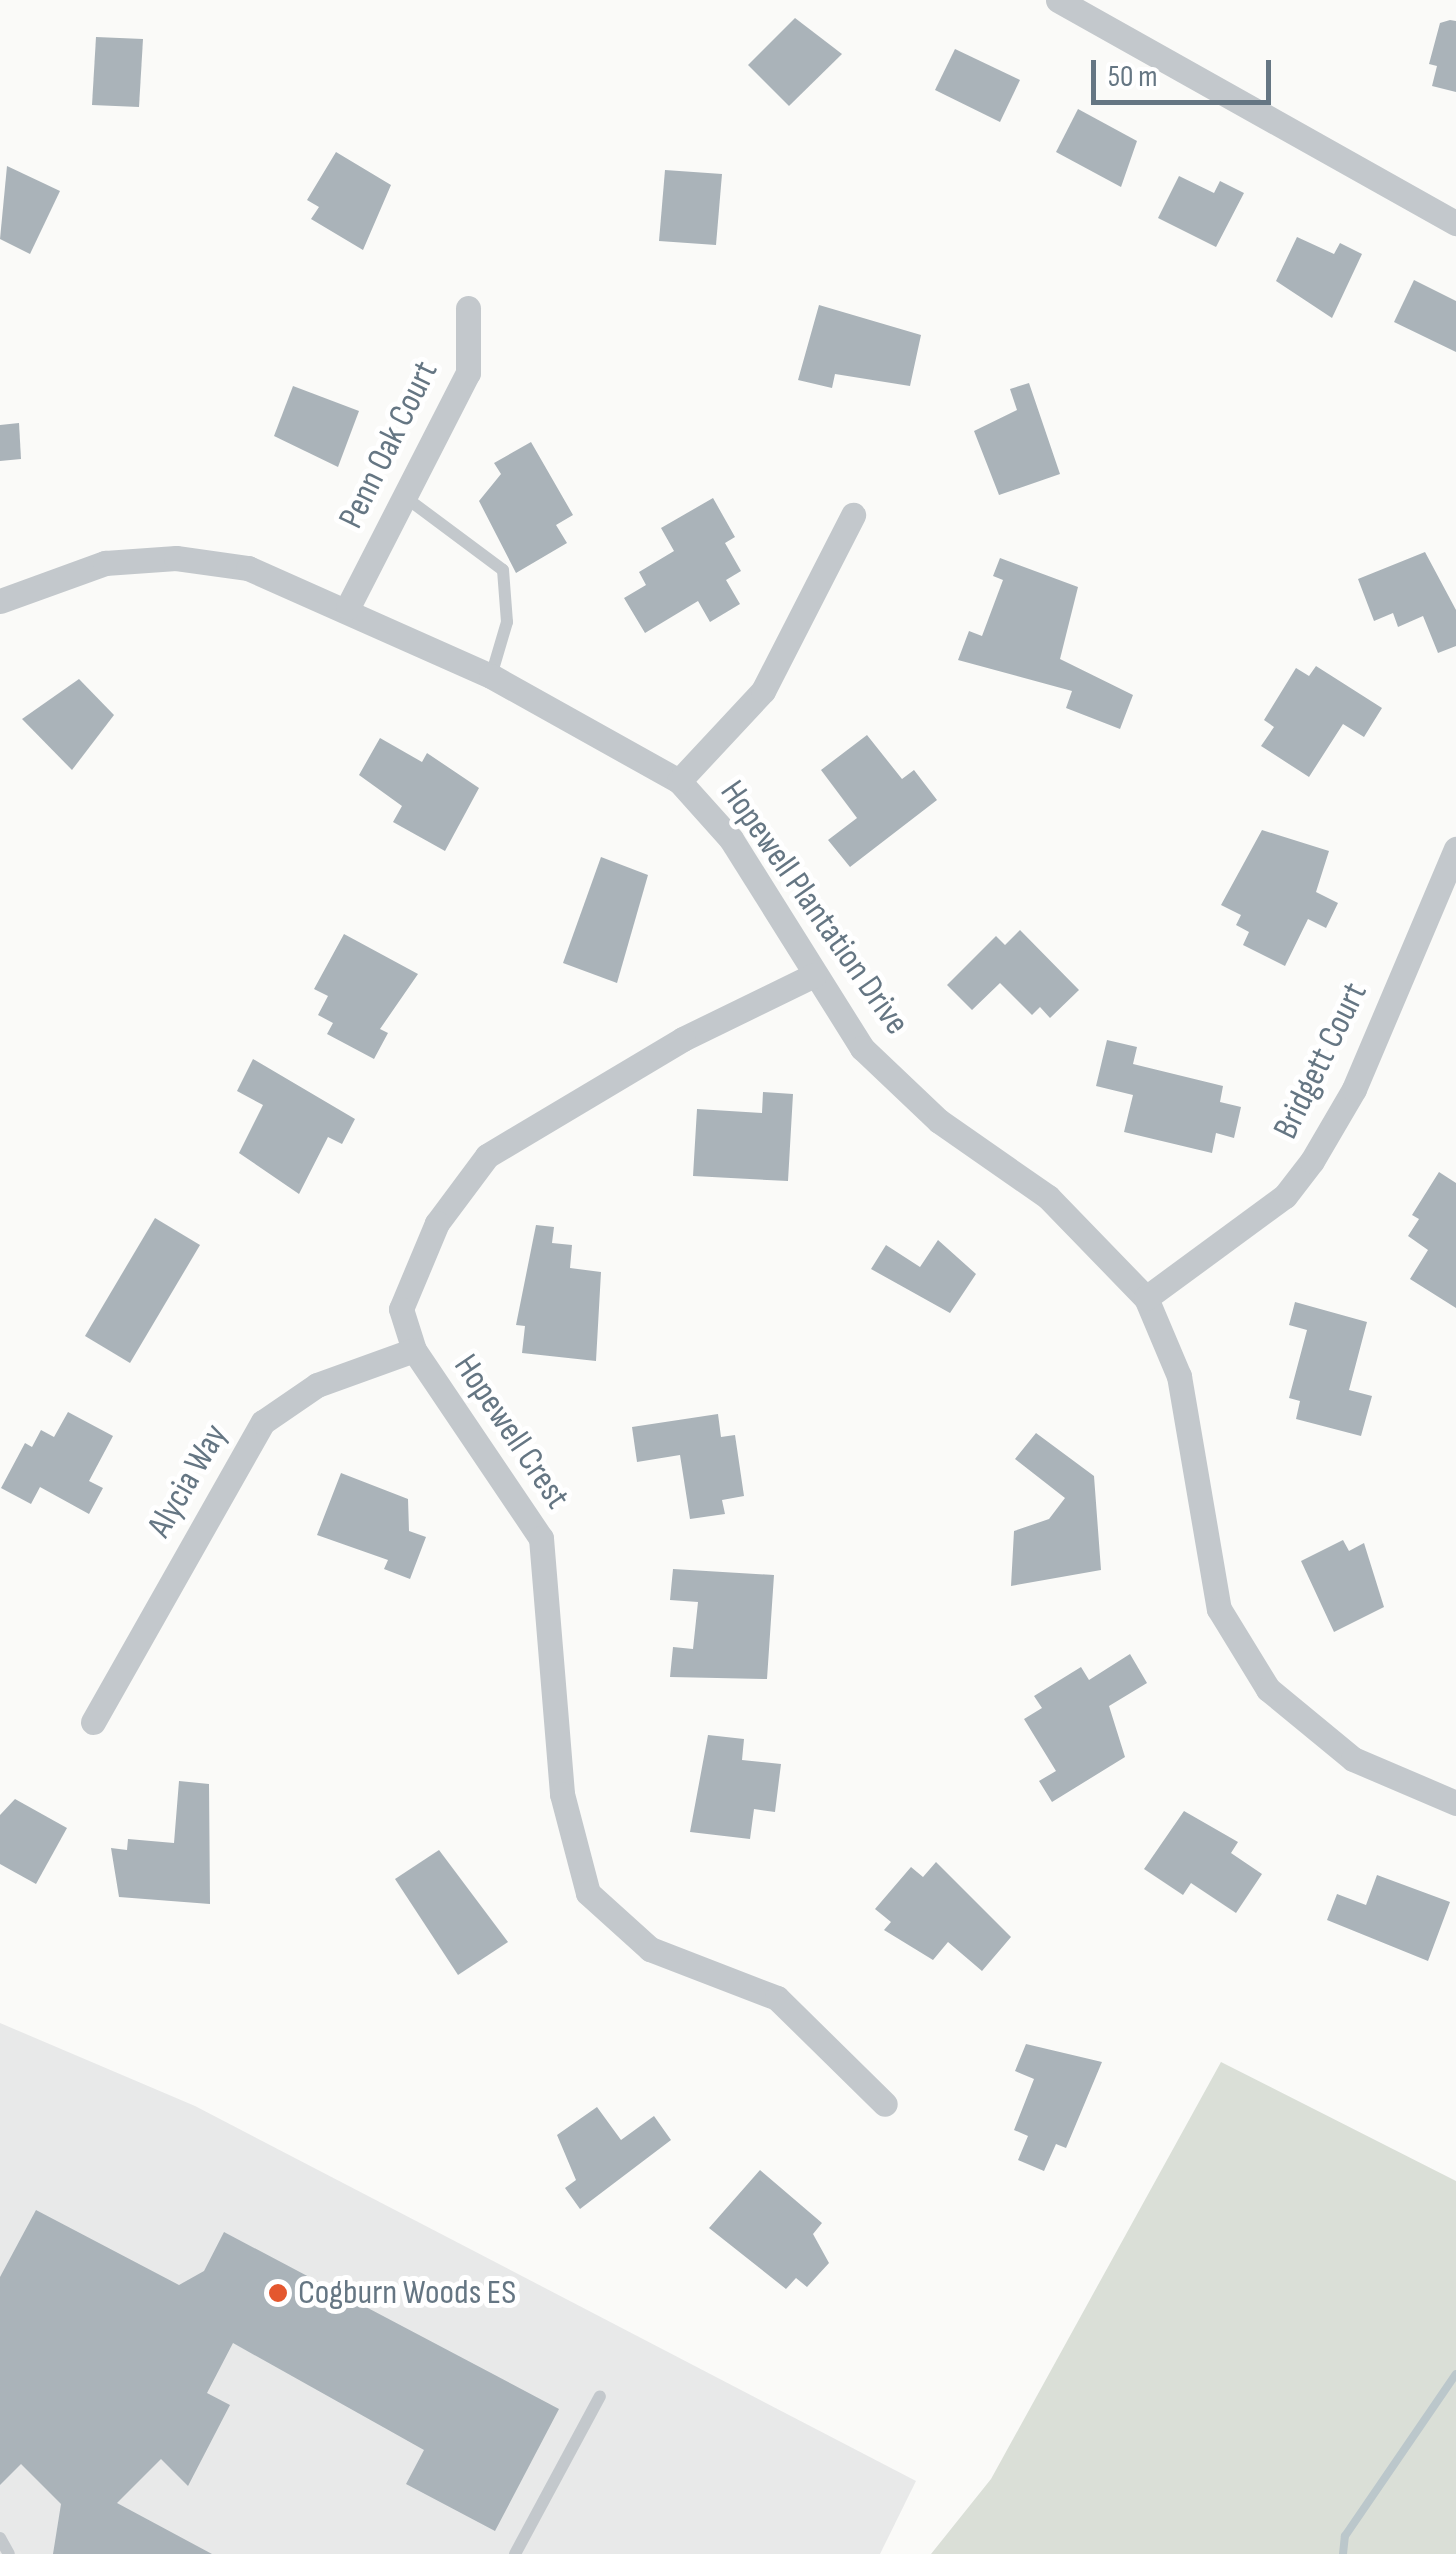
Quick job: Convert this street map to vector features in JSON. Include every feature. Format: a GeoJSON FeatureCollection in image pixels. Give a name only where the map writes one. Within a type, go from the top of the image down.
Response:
{"type":"FeatureCollection","features":[{"type":"Feature","properties":{"kind":"street"},"geometry":{"type":"LineString","coordinates":[[1058,0],[1456,223]]}},
{"type":"Feature","properties":{"kind":"street","name":"Penn Oak Court"},"geometry":{"type":"LineString","coordinates":[[348,607],[468,373],[468,308]]}},
{"type":"Feature","properties":{"kind":"street"},"geometry":{"type":"LineString","coordinates":[[680,781],[763,691],[853,516]]}},
{"type":"Feature","properties":{"kind":"street","name":"Hopewell Plantation Drive"},"geometry":{"type":"LineString","coordinates":[[0,600],[104,563],[176,558],[248,568],[348,607],[491,676],[680,781],[731,839],[862,1048],[939,1121],[1048,1198],[1146,1298],[1179,1376],[1209,1576],[1240,1650],[1268,1689],[1354,1759],[1456,1803]]}},
{"type":"Feature","properties":{"kind":"street","name":"Bridgett Court"},"geometry":{"type":"LineString","coordinates":[[1146,1298],[1285,1196],[1312,1160],[1354,1089],[1456,848]]}},
{"type":"Feature","properties":{"kind":"street","name":"Hopewell Crest"},"geometry":{"type":"LineString","coordinates":[[814,975],[683,1038],[487,1156],[415,1265],[402,1308],[414,1350],[541,1538],[562,1794],[588,1893],[650,1949],[777,1998],[885,2104]]}},
{"type":"Feature","properties":{"kind":"street","name":"Alycia Way"},"geometry":{"type":"LineString","coordinates":[[93,1722],[263,1422],[317,1385],[414,1350]]}},
{"type":"Feature","properties":{"kind":"lane"},"geometry":{"type":"LineString","coordinates":[[405,497],[502,570],[508,622],[491,676]]}},
{"type":"Feature","properties":{"kind":"lane"},"geometry":{"type":"LineString","coordinates":[[514,2554],[600,2396]]}},
{"type":"Feature","properties":{"kind":"lane"},"geometry":{"type":"LineString","coordinates":[[0,2538],[9,2554]]}},
{"type":"Feature","properties":{"kind":"shaded area","name":"Cogburn Woods ES"},"geometry":{"type":"Polygon","coordinates":[[[0,2023],[195,2106],[916,2481],[880,2554],[0,2554],[0,2023]]]}},
{"type":"Feature","properties":{"kind":"shaded area"},"geometry":{"type":"Polygon","coordinates":[[[1221,2062],[1456,2181],[1456,2554],[931,2554],[991,2479],[1221,2062]]]}},
{"type":"Feature","properties":{"kind":"building"},"geometry":{"type":"Polygon","coordinates":[[[795,18],[842,54],[789,106],[748,65],[795,18]]]}},
{"type":"Feature","properties":{"kind":"building"},"geometry":{"type":"Polygon","coordinates":[[[1456,21],[1456,92],[1432,86],[1437,66],[1429,64],[1440,23],[1456,21]]]}},
{"type":"Feature","properties":{"kind":"building"},"geometry":{"type":"Polygon","coordinates":[[[96,37],[143,39],[139,107],[92,105],[96,37]]]}},
{"type":"Feature","properties":{"kind":"building"},"geometry":{"type":"Polygon","coordinates":[[[955,49],[1020,80],[1000,122],[935,90],[955,49]]]}},
{"type":"Feature","properties":{"kind":"building"},"geometry":{"type":"Polygon","coordinates":[[[1078,109],[1137,141],[1121,187],[1056,152],[1078,109]]]}},
{"type":"Feature","properties":{"kind":"building"},"geometry":{"type":"Polygon","coordinates":[[[336,152],[391,185],[363,250],[311,219],[319,207],[307,200],[336,152]]]}},
{"type":"Feature","properties":{"kind":"building"},"geometry":{"type":"Polygon","coordinates":[[[7,166],[60,191],[30,254],[0,239],[7,166]]]}},
{"type":"Feature","properties":{"kind":"building"},"geometry":{"type":"Polygon","coordinates":[[[665,170],[722,174],[716,245],[659,241],[665,170]]]}},
{"type":"Feature","properties":{"kind":"building"},"geometry":{"type":"Polygon","coordinates":[[[1179,176],[1214,193],[1220,181],[1244,193],[1216,247],[1158,218],[1179,176]]]}},
{"type":"Feature","properties":{"kind":"building"},"geometry":{"type":"Polygon","coordinates":[[[1297,237],[1334,254],[1340,243],[1362,254],[1332,318],[1276,281],[1297,237]]]}},
{"type":"Feature","properties":{"kind":"building"},"geometry":{"type":"Polygon","coordinates":[[[1414,280],[1456,301],[1456,352],[1394,322],[1414,280]]]}},
{"type":"Feature","properties":{"kind":"building"},"geometry":{"type":"Polygon","coordinates":[[[819,305],[921,335],[910,386],[835,374],[832,388],[798,380],[819,305]]]}},
{"type":"Feature","properties":{"kind":"building"},"geometry":{"type":"Polygon","coordinates":[[[1029,383],[1060,474],[999,495],[974,431],[1017,410],[1010,389],[1029,383]]]}},
{"type":"Feature","properties":{"kind":"building"},"geometry":{"type":"Polygon","coordinates":[[[293,386],[359,411],[338,467],[274,436],[293,386]]]}},
{"type":"Feature","properties":{"kind":"building"},"geometry":{"type":"Polygon","coordinates":[[[19,423],[21,459],[0,461],[0,425],[19,423]]]}},
{"type":"Feature","properties":{"kind":"building"},"geometry":{"type":"Polygon","coordinates":[[[531,442],[573,515],[556,525],[567,543],[516,573],[479,501],[501,474],[494,463],[531,442]]]}},
{"type":"Feature","properties":{"kind":"building"},"geometry":{"type":"Polygon","coordinates":[[[713,498],[735,537],[725,543],[741,571],[726,580],[740,604],[710,622],[698,601],[645,633],[624,598],[646,585],[639,572],[674,551],[661,528],[713,498]]]}},
{"type":"Feature","properties":{"kind":"building"},"geometry":{"type":"Polygon","coordinates":[[[1425,552],[1456,610],[1456,646],[1438,653],[1423,616],[1398,627],[1393,613],[1374,621],[1358,579],[1425,552]]]}},
{"type":"Feature","properties":{"kind":"building"},"geometry":{"type":"Polygon","coordinates":[[[1000,558],[1078,587],[1060,659],[1133,695],[1120,729],[1066,708],[1072,691],[958,660],[969,631],[982,636],[1003,580],[993,576],[1000,558]]]}},
{"type":"Feature","properties":{"kind":"building"},"geometry":{"type":"Polygon","coordinates":[[[1316,666],[1382,708],[1364,737],[1343,724],[1309,777],[1261,746],[1274,727],[1264,720],[1296,668],[1309,676],[1316,666]]]}},
{"type":"Feature","properties":{"kind":"building"},"geometry":{"type":"Polygon","coordinates":[[[79,679],[114,715],[72,770],[22,719],[79,679]]]}},
{"type":"Feature","properties":{"kind":"building"},"geometry":{"type":"Polygon","coordinates":[[[867,735],[902,779],[914,770],[937,800],[850,867],[828,840],[857,818],[821,770],[867,735]]]}},
{"type":"Feature","properties":{"kind":"building"},"geometry":{"type":"Polygon","coordinates":[[[380,738],[422,762],[427,753],[479,788],[445,851],[393,822],[402,806],[359,775],[380,738]]]}},
{"type":"Feature","properties":{"kind":"building"},"geometry":{"type":"Polygon","coordinates":[[[1262,830],[1329,851],[1316,892],[1338,903],[1326,928],[1308,919],[1285,966],[1243,945],[1249,932],[1236,925],[1241,915],[1221,905],[1262,830]]]}},
{"type":"Feature","properties":{"kind":"building"},"geometry":{"type":"Polygon","coordinates":[[[601,857],[648,875],[617,983],[563,963],[601,857]]]}},
{"type":"Feature","properties":{"kind":"building"},"geometry":{"type":"Polygon","coordinates":[[[1020,930],[1079,990],[1050,1018],[1040,1007],[1032,1015],[1000,983],[972,1010],[947,985],[996,936],[1005,945],[1020,930]]]}},
{"type":"Feature","properties":{"kind":"building"},"geometry":{"type":"Polygon","coordinates":[[[344,934],[418,974],[380,1029],[388,1033],[374,1059],[327,1034],[333,1023],[318,1015],[328,996],[314,989],[344,934]]]}},
{"type":"Feature","properties":{"kind":"building"},"geometry":{"type":"Polygon","coordinates":[[[1107,1040],[1137,1047],[1133,1064],[1223,1086],[1220,1102],[1241,1107],[1234,1138],[1216,1133],[1212,1153],[1124,1132],[1133,1095],[1096,1086],[1107,1040]]]}},
{"type":"Feature","properties":{"kind":"building"},"geometry":{"type":"Polygon","coordinates":[[[253,1059],[355,1119],[342,1144],[328,1137],[299,1194],[239,1153],[263,1105],[237,1091],[253,1059]]]}},
{"type":"Feature","properties":{"kind":"building"},"geometry":{"type":"Polygon","coordinates":[[[763,1092],[793,1094],[788,1181],[693,1176],[697,1109],[762,1113],[763,1092]]]}},
{"type":"Feature","properties":{"kind":"building"},"geometry":{"type":"Polygon","coordinates":[[[1439,1172],[1456,1183],[1456,1308],[1410,1279],[1428,1250],[1408,1236],[1419,1219],[1412,1215],[1439,1172]]]}},
{"type":"Feature","properties":{"kind":"building"},"geometry":{"type":"Polygon","coordinates":[[[155,1218],[200,1245],[130,1363],[85,1336],[155,1218]]]}},
{"type":"Feature","properties":{"kind":"building"},"geometry":{"type":"Polygon","coordinates":[[[536,1225],[554,1227],[552,1243],[572,1245],[570,1268],[601,1272],[596,1361],[522,1353],[525,1326],[516,1325],[536,1225]]]}},
{"type":"Feature","properties":{"kind":"building"},"geometry":{"type":"Polygon","coordinates":[[[938,1240],[976,1274],[950,1313],[871,1269],[886,1245],[920,1267],[938,1240]]]}},
{"type":"Feature","properties":{"kind":"building"},"geometry":{"type":"Polygon","coordinates":[[[1295,1302],[1367,1322],[1349,1390],[1372,1396],[1361,1436],[1296,1419],[1300,1401],[1289,1398],[1307,1330],[1289,1325],[1295,1302]]]}},
{"type":"Feature","properties":{"kind":"building"},"geometry":{"type":"Polygon","coordinates":[[[68,1412],[113,1436],[89,1481],[103,1488],[89,1514],[40,1487],[31,1504],[1,1488],[25,1443],[32,1447],[41,1430],[54,1437],[68,1412]]]}},
{"type":"Feature","properties":{"kind":"building"},"geometry":{"type":"Polygon","coordinates":[[[718,1414],[721,1437],[735,1435],[744,1496],[722,1500],[725,1514],[690,1519],[680,1455],[637,1462],[632,1427],[718,1414]]]}},
{"type":"Feature","properties":{"kind":"building"},"geometry":{"type":"Polygon","coordinates":[[[1036,1433],[1094,1476],[1101,1570],[1011,1586],[1014,1531],[1049,1519],[1065,1498],[1015,1459],[1036,1433]]]}},
{"type":"Feature","properties":{"kind":"building"},"geometry":{"type":"Polygon","coordinates":[[[341,1473],[408,1499],[409,1531],[426,1537],[410,1579],[384,1569],[388,1560],[317,1535],[341,1473]]]}},
{"type":"Feature","properties":{"kind":"building"},"geometry":{"type":"Polygon","coordinates":[[[1343,1540],[1349,1551],[1364,1543],[1384,1607],[1334,1632],[1301,1561],[1343,1540]]]}},
{"type":"Feature","properties":{"kind":"building"},"geometry":{"type":"Polygon","coordinates":[[[673,1569],[774,1575],[767,1679],[670,1677],[673,1647],[693,1649],[698,1602],[670,1600],[673,1569]]]}},
{"type":"Feature","properties":{"kind":"building"},"geometry":{"type":"Polygon","coordinates":[[[1130,1654],[1147,1683],[1109,1706],[1125,1757],[1052,1802],[1039,1781],[1056,1771],[1024,1719],[1042,1708],[1034,1696],[1081,1667],[1089,1680],[1130,1654]]]}},
{"type":"Feature","properties":{"kind":"building"},"geometry":{"type":"Polygon","coordinates":[[[708,1735],[744,1739],[742,1760],[781,1764],[775,1812],[754,1809],[750,1839],[690,1832],[708,1735]]]}},
{"type":"Feature","properties":{"kind":"building"},"geometry":{"type":"Polygon","coordinates":[[[179,1781],[209,1784],[210,1904],[119,1897],[111,1848],[127,1850],[128,1839],[174,1843],[179,1781]]]}},
{"type":"Feature","properties":{"kind":"building"},"geometry":{"type":"Polygon","coordinates":[[[15,1799],[67,1828],[36,1884],[0,1864],[0,1815],[15,1799]]]}},
{"type":"Feature","properties":{"kind":"building"},"geometry":{"type":"Polygon","coordinates":[[[1184,1811],[1238,1842],[1231,1853],[1262,1874],[1236,1913],[1191,1883],[1183,1895],[1144,1869],[1184,1811]]]}},
{"type":"Feature","properties":{"kind":"building"},"geometry":{"type":"Polygon","coordinates":[[[439,1850],[508,1942],[458,1975],[395,1879],[439,1850]]]}},
{"type":"Feature","properties":{"kind":"building"},"geometry":{"type":"Polygon","coordinates":[[[936,1862],[1011,1937],[982,1971],[948,1942],[933,1960],[884,1930],[891,1922],[875,1909],[911,1867],[923,1877],[936,1862]]]}},
{"type":"Feature","properties":{"kind":"building"},"geometry":{"type":"Polygon","coordinates":[[[1377,1875],[1450,1902],[1428,1961],[1327,1920],[1337,1894],[1366,1905],[1377,1875]]]}},
{"type":"Feature","properties":{"kind":"building"},"geometry":{"type":"Polygon","coordinates":[[[1026,2044],[1102,2062],[1066,2148],[1056,2144],[1044,2171],[1018,2160],[1028,2136],[1014,2130],[1034,2079],[1015,2071],[1026,2044]]]}},
{"type":"Feature","properties":{"kind":"building"},"geometry":{"type":"Polygon","coordinates":[[[597,2107],[621,2140],[654,2116],[671,2140],[580,2209],[565,2188],[576,2180],[557,2135],[597,2107]]]}},
{"type":"Feature","properties":{"kind":"building"},"geometry":{"type":"Polygon","coordinates":[[[760,2170],[822,2223],[813,2234],[829,2263],[807,2287],[796,2278],[786,2289],[709,2228],[760,2170]]]}},
{"type":"Feature","properties":{"kind":"building"},"geometry":{"type":"Polygon","coordinates":[[[36,2210],[179,2285],[204,2271],[224,2232],[559,2409],[495,2531],[406,2484],[424,2450],[233,2343],[207,2393],[230,2405],[188,2486],[161,2459],[117,2503],[212,2554],[53,2554],[61,2504],[21,2464],[0,2485],[0,2277],[36,2210]]]}},
{"type":"Feature","properties":{"kind":"waterway"},"geometry":{"type":"LineString","coordinates":[[1343,2554],[1345,2536],[1456,2374]]}},
{"type":"Feature","properties":{"kind":"place","name":"Cogburn Woods ES"},"geometry":{"type":"Point","coordinates":[278,2293]}}]}
